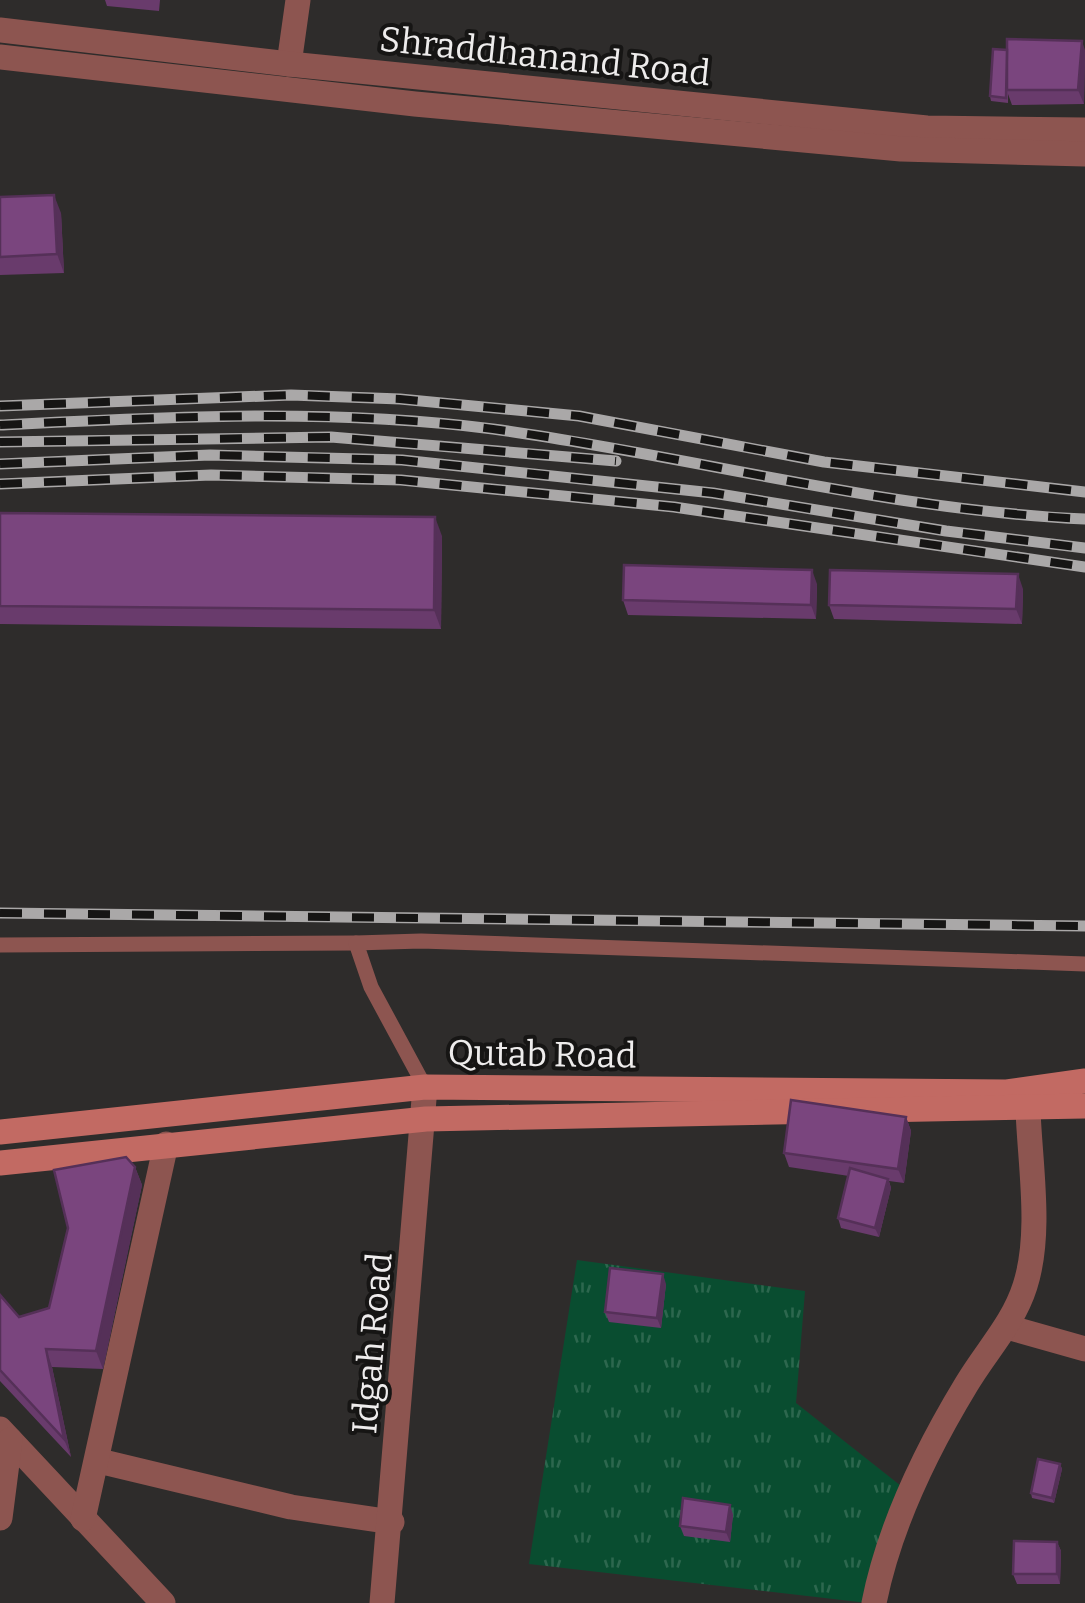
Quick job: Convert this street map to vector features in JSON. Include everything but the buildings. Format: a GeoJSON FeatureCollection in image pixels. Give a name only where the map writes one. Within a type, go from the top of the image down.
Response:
{"type":"FeatureCollection","features":[{"type":"Feature","properties":{"kind":"main road","name":"Qutab Road"},"geometry":{"type":"LineString","coordinates":[[0,1132],[425,1088],[1007,1092],[1085,1081]]}},
{"type":"Feature","properties":{"kind":"main road","name":"Qutab Road"},"geometry":{"type":"LineString","coordinates":[[0,1162],[426,1119],[1085,1106]]}},
{"type":"Feature","properties":{"kind":"street"},"geometry":{"type":"LineString","coordinates":[[288,64],[298,0]]}},
{"type":"Feature","properties":{"kind":"street","name":"Shraddhanand Road"},"geometry":{"type":"LineString","coordinates":[[0,30],[288,64],[927,128],[1085,130]]}},
{"type":"Feature","properties":{"kind":"street","name":"Shraddhanand Road"},"geometry":{"type":"LineString","coordinates":[[0,57],[415,104],[901,149],[1085,154]]}},
{"type":"Feature","properties":{"kind":"street","name":"Idgah Road"},"geometry":{"type":"LineString","coordinates":[[382,1603],[426,1119],[425,1088]]}},
{"type":"Feature","properties":{"kind":"street"},"geometry":{"type":"LineString","coordinates":[[874,1603],[882,1563],[949,1413],[1007,1327],[1026,1284],[1032,1240],[1028,1110]]}},
{"type":"Feature","properties":{"kind":"street"},"geometry":{"type":"LineString","coordinates":[[83,1519],[99,1461],[166,1144]]}},
{"type":"Feature","properties":{"kind":"street"},"geometry":{"type":"LineString","coordinates":[[1007,1327],[1085,1349]]}},
{"type":"Feature","properties":{"kind":"street"},"geometry":{"type":"LineString","coordinates":[[0,1518],[5,1435]]}},
{"type":"Feature","properties":{"kind":"street"},"geometry":{"type":"LineString","coordinates":[[5,1435],[163,1603]]}},
{"type":"Feature","properties":{"kind":"street"},"geometry":{"type":"LineString","coordinates":[[99,1461],[291,1507],[392,1522]]}},
{"type":"Feature","properties":{"kind":"lane"},"geometry":{"type":"LineString","coordinates":[[0,946],[421,941],[1085,964]]}},
{"type":"Feature","properties":{"kind":"lane"},"geometry":{"type":"LineString","coordinates":[[356,943],[371,986],[425,1088]]}},
{"type":"Feature","properties":{"kind":"green space"},"geometry":{"type":"Polygon","coordinates":[[[577,1260],[805,1291],[796,1403],[915,1497],[868,1603],[529,1564],[577,1260]]]}},
{"type":"Feature","properties":{"kind":"railway"},"geometry":{"type":"LineString","coordinates":[[0,406],[291,395],[400,399],[579,416],[824,462],[1085,492]]}},
{"type":"Feature","properties":{"kind":"railway"},"geometry":{"type":"LineString","coordinates":[[0,425],[246,416],[431,422],[567,440],[936,505],[1085,519]]}},
{"type":"Feature","properties":{"kind":"railway"},"geometry":{"type":"LineString","coordinates":[[0,442],[331,437],[616,461]]}},
{"type":"Feature","properties":{"kind":"railway"},"geometry":{"type":"LineString","coordinates":[[0,464],[210,455],[402,460],[713,493],[946,531],[1085,548]]}},
{"type":"Feature","properties":{"kind":"railway"},"geometry":{"type":"LineString","coordinates":[[0,484],[211,475],[401,480],[674,507],[1085,567]]}},
{"type":"Feature","properties":{"kind":"railway"},"geometry":{"type":"LineString","coordinates":[[0,913],[1085,926]]}}]}
